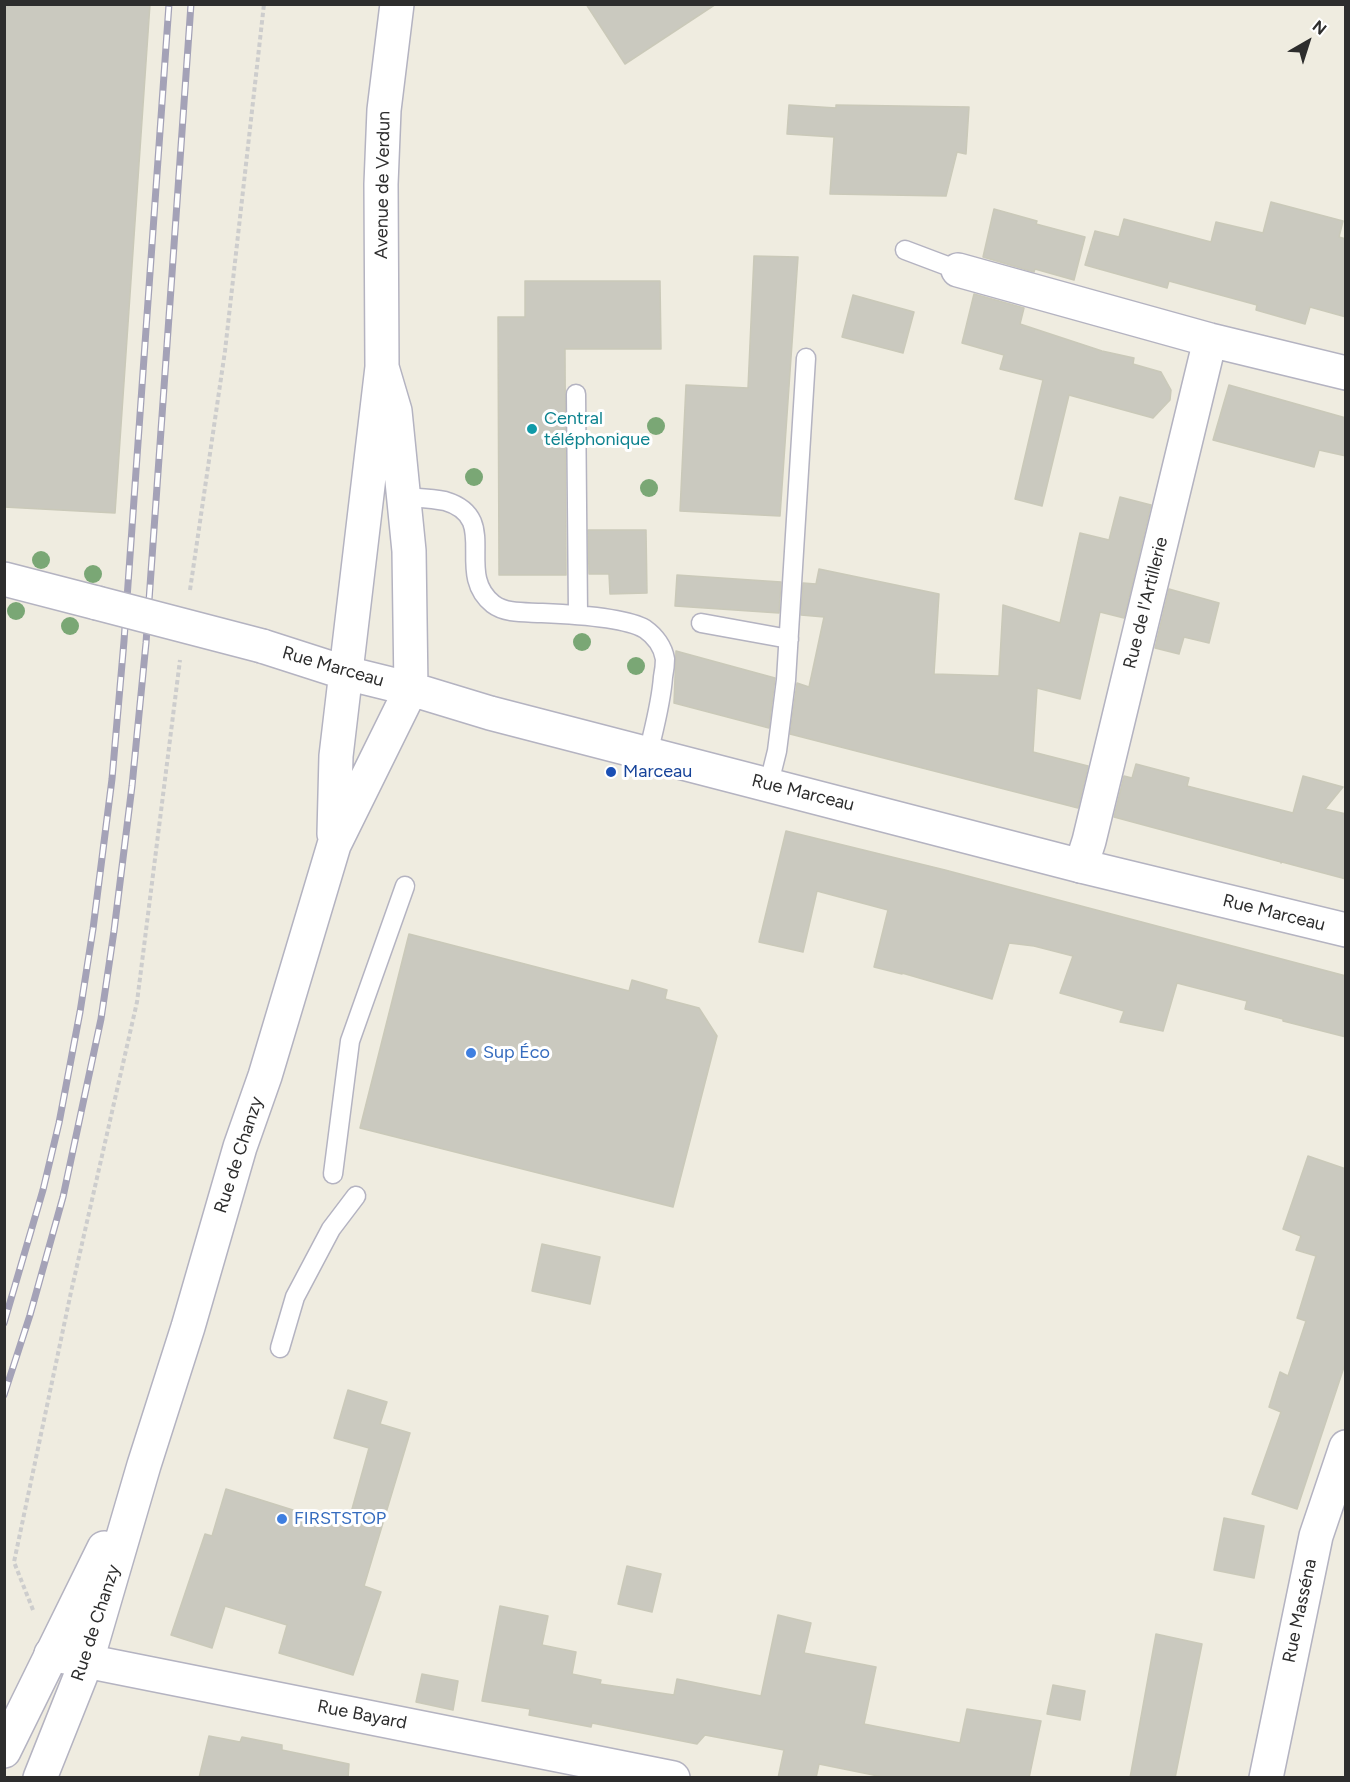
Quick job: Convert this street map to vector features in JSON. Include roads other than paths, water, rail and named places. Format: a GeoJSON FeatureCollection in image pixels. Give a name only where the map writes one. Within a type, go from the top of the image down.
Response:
{"type":"FeatureCollection","features":[{"type":"Feature","properties":{"kind":"main road","name":"Avenue de Verdun"},"geometry":{"type":"LineString","coordinates":[[346,673],[382,367],[381,184],[384,110],[397,4]]}},
{"type":"Feature","properties":{"kind":"main road"},"geometry":{"type":"LineString","coordinates":[[958,270],[1210,340],[1346,373]]}},
{"type":"Feature","properties":{"kind":"main road","name":"Rue de l'Artillerie"},"geometry":{"type":"LineString","coordinates":[[1082,866],[1210,340]]}},
{"type":"Feature","properties":{"kind":"main road","name":"Avenue de Verdun"},"geometry":{"type":"LineString","coordinates":[[382,367],[395,411],[404,497],[410,581],[411,689]]}},
{"type":"Feature","properties":{"kind":"main road","name":"Rue Marceau"},"geometry":{"type":"LineString","coordinates":[[4,579],[262,646],[346,673],[411,689],[490,713],[769,783],[1082,866],[1346,930]]}},
{"type":"Feature","properties":{"kind":"main road","name":"Rue de Chanzy"},"geometry":{"type":"LineString","coordinates":[[334,845],[336,756],[346,673]]}},
{"type":"Feature","properties":{"kind":"main road","name":"Rue de Chanzy"},"geometry":{"type":"LineString","coordinates":[[40,1778],[87,1660],[240,1147],[265,1076],[334,845],[411,689]]}},
{"type":"Feature","properties":{"kind":"main road","name":"Rue Masséna"},"geometry":{"type":"LineString","coordinates":[[1266,1778],[1316,1536],[1346,1447]]}},
{"type":"Feature","properties":{"kind":"main road","name":"Rue de Chanzy"},"geometry":{"type":"LineString","coordinates":[[4,1751],[144,1465]]}},
{"type":"Feature","properties":{"kind":"main road","name":"Rue Bayard"},"geometry":{"type":"LineString","coordinates":[[51,1654],[673,1778]]}},
{"type":"Feature","properties":{"kind":"lane"},"geometry":{"type":"LineString","coordinates":[[905,250],[958,270]]}},
{"type":"Feature","properties":{"kind":"lane"},"geometry":{"type":"LineString","coordinates":[[769,783],[777,751],[789,639],[806,358]]}},
{"type":"Feature","properties":{"kind":"lane"},"geometry":{"type":"LineString","coordinates":[[576,394],[578,615]]}},
{"type":"Feature","properties":{"kind":"lane"},"geometry":{"type":"LineString","coordinates":[[404,497],[444,501],[470,515],[474,524],[476,574],[479,587],[492,603],[503,610],[578,615],[625,623],[645,629],[658,641],[665,659],[661,700],[648,754]]}},
{"type":"Feature","properties":{"kind":"lane"},"geometry":{"type":"LineString","coordinates":[[701,623],[789,639]]}},
{"type":"Feature","properties":{"kind":"lane"},"geometry":{"type":"LineString","coordinates":[[333,1174],[350,1041],[405,886]]}},
{"type":"Feature","properties":{"kind":"lane"},"geometry":{"type":"LineString","coordinates":[[280,1348],[295,1297],[331,1229],[356,1196]]}},
{"type":"Feature","properties":{"kind":"railway"},"geometry":{"type":"LineString","coordinates":[[4,1323],[43,1190],[59,1123],[93,929],[112,779],[124,641],[169,4]]}},
{"type":"Feature","properties":{"kind":"railway"},"geometry":{"type":"LineString","coordinates":[[4,1395],[30,1315],[63,1197],[101,1019],[114,931],[132,786],[146,643],[191,4]]}},
{"type":"Feature","properties":{"kind":"place","name":"Central téléphonique"},"geometry":{"type":"Point","coordinates":[532,429]}},
{"type":"Feature","properties":{"kind":"place","name":"Marceau"},"geometry":{"type":"Point","coordinates":[611,772]}},
{"type":"Feature","properties":{"kind":"place","name":"Sup Éco"},"geometry":{"type":"Point","coordinates":[471,1053]}},
{"type":"Feature","properties":{"kind":"place","name":"FIRSTSTOP"},"geometry":{"type":"Point","coordinates":[282,1519]}}]}
